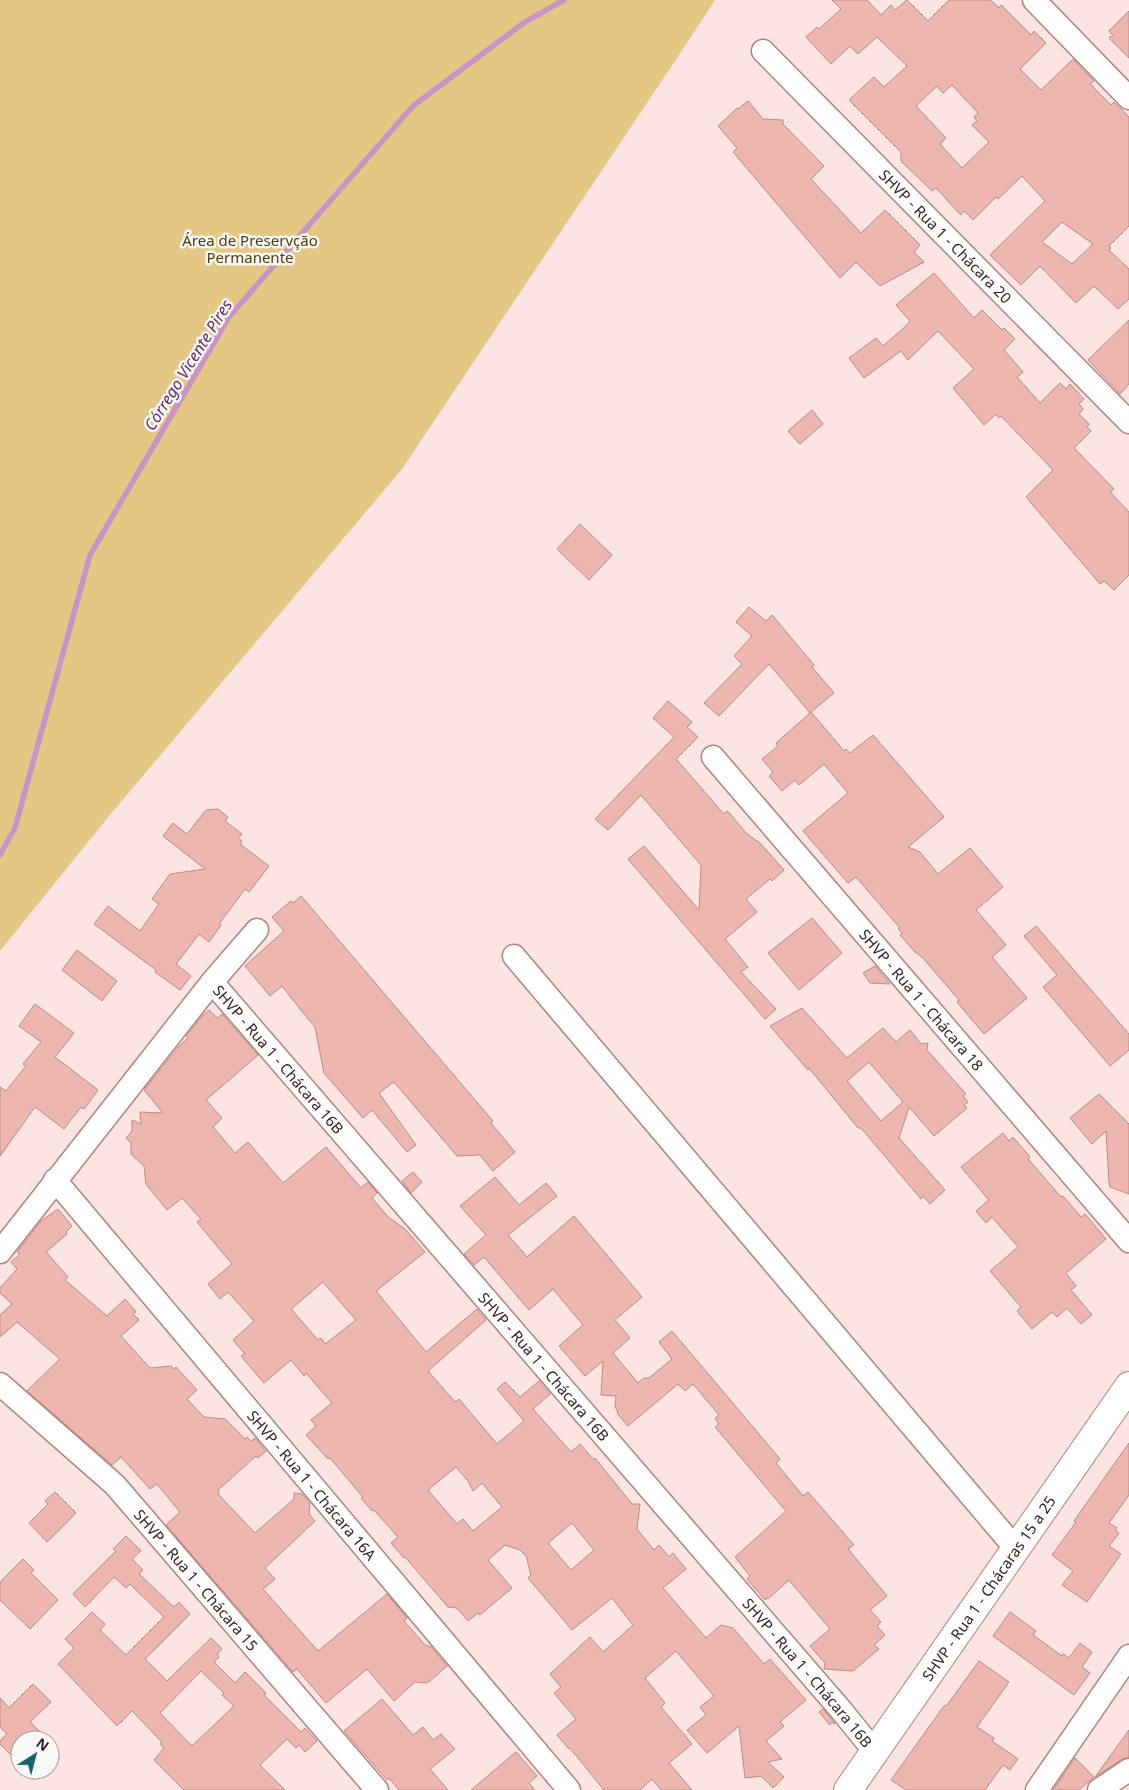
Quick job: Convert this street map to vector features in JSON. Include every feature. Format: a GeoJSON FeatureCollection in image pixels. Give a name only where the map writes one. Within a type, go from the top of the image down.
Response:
{"type":"FeatureCollection","features":[{"type":"Feature","properties":{"kind":"street"},"geometry":{"type":"LineString","coordinates":[[1034,0],[1129,98]]}},
{"type":"Feature","properties":{"kind":"street","name":"SHVP - Rua 1 - Chácara 20"},"geometry":{"type":"LineString","coordinates":[[763,52],[1129,422]]}},
{"type":"Feature","properties":{"kind":"street","name":"SHVP - Rua 1 - Chácara 18"},"geometry":{"type":"LineString","coordinates":[[713,758],[1129,1241]]}},
{"type":"Feature","properties":{"kind":"street"},"geometry":{"type":"LineString","coordinates":[[0,1252],[212,982],[257,930]]}},
{"type":"Feature","properties":{"kind":"street"},"geometry":{"type":"LineString","coordinates":[[514,956],[1016,1549]]}},
{"type":"Feature","properties":{"kind":"street","name":"SHVP - Rua 1 - Chácara 16B"},"geometry":{"type":"LineString","coordinates":[[212,982],[841,1710],[875,1752]]}},
{"type":"Feature","properties":{"kind":"street","name":"SHVP - Rua 1 - Chácara 16A"},"geometry":{"type":"LineString","coordinates":[[55,1180],[570,1790]]}},
{"type":"Feature","properties":{"kind":"street","name":"SHVP - Rua 1 - Chácara 15"},"geometry":{"type":"LineString","coordinates":[[0,1384],[115,1485],[377,1790]]}},
{"type":"Feature","properties":{"kind":"street","name":"SHVP - Rua 1 - Chácaras 15 a 25"},"geometry":{"type":"LineString","coordinates":[[848,1790],[1129,1386]]}},
{"type":"Feature","properties":{"kind":"street"},"geometry":{"type":"LineString","coordinates":[[1038,1790],[1129,1656]]}},
{"type":"Feature","properties":{"kind":"street"},"geometry":{"type":"LineString","coordinates":[[1099,1790],[1129,1770]]}},
{"type":"Feature","properties":{"kind":"green space","name":"Área de Preservção Permanente"},"geometry":{"type":"Polygon","coordinates":[[[0,0],[715,0],[402,469],[109,816],[0,951],[0,0]]]}},
{"type":"Feature","properties":{"kind":"building"},"geometry":{"type":"Polygon","coordinates":[[[832,0],[867,0],[881,15],[891,5],[895,10],[907,0],[928,21],[949,0],[991,0],[999,8],[1001,5],[1031,35],[1034,31],[1046,43],[1020,69],[1041,90],[1073,59],[1094,81],[1090,84],[1111,105],[1114,102],[1129,117],[1129,226],[1109,246],[1111,248],[1109,250],[1129,269],[1129,299],[1118,309],[1094,286],[1076,303],[1040,266],[1021,285],[990,255],[1045,201],[1022,176],[998,199],[996,197],[973,220],[964,211],[961,215],[936,188],[932,191],[901,161],[901,152],[849,100],[874,77],[884,87],[907,66],[877,37],[858,54],[850,46],[831,64],[806,37],[817,27],[819,29],[841,9],[832,0]],[[952,85],[943,93],[937,86],[916,106],[946,138],[940,144],[962,168],[989,142],[972,125],[977,121],[974,117],[978,113],[952,85]],[[1062,222],[1042,242],[1072,264],[1093,244],[1062,222]]]}},
{"type":"Feature","properties":{"kind":"building"},"geometry":{"type":"Polygon","coordinates":[[[1129,11],[1129,58],[1109,38],[1113,35],[1109,31],[1129,11]]]}},
{"type":"Feature","properties":{"kind":"building"},"geometry":{"type":"Polygon","coordinates":[[[748,101],[763,119],[783,120],[783,124],[824,166],[811,179],[861,233],[885,210],[920,245],[914,252],[924,262],[880,286],[856,262],[840,278],[733,152],[737,148],[718,126],[737,108],[748,101]]]}},
{"type":"Feature","properties":{"kind":"building"},"geometry":{"type":"Polygon","coordinates":[[[934,273],[974,318],[982,310],[1002,330],[1004,328],[1015,339],[1004,350],[1023,372],[1017,377],[1040,403],[1060,383],[1066,389],[1070,384],[1084,399],[1079,404],[1083,409],[1079,414],[1089,424],[1087,427],[1091,431],[1074,448],[1114,489],[1110,492],[1129,512],[1129,575],[1114,590],[1104,581],[1100,584],[1026,497],[1053,470],[1001,416],[999,418],[996,414],[984,425],[953,388],[974,369],[938,331],[908,360],[901,351],[864,378],[849,358],[876,338],[883,346],[907,325],[910,321],[896,305],[934,273]]]}},
{"type":"Feature","properties":{"kind":"building"},"geometry":{"type":"Polygon","coordinates":[[[1129,320],[1129,384],[1120,394],[1088,360],[1129,320]]]}},
{"type":"Feature","properties":{"kind":"building"},"geometry":{"type":"Polygon","coordinates":[[[812,410],[823,424],[800,444],[788,431],[812,410]]]}},
{"type":"Feature","properties":{"kind":"building"},"geometry":{"type":"Polygon","coordinates":[[[580,524],[612,555],[589,580],[557,549],[580,524]]]}},
{"type":"Feature","properties":{"kind":"building"},"geometry":{"type":"Polygon","coordinates":[[[749,607],[766,621],[772,615],[814,665],[812,667],[834,693],[811,712],[844,751],[846,749],[850,753],[873,735],[944,817],[908,847],[920,852],[938,874],[970,848],[1003,887],[976,910],[1006,945],[992,957],[1027,998],[984,1034],[957,1002],[959,1000],[923,958],[900,935],[902,933],[898,929],[900,928],[856,877],[848,883],[803,831],[848,793],[824,764],[799,785],[795,780],[782,791],[769,776],[773,772],[762,759],[778,746],[776,743],[810,713],[786,684],[769,664],[719,716],[704,703],[742,664],[734,656],[752,636],[736,622],[749,607]]]}},
{"type":"Feature","properties":{"kind":"building"},"geometry":{"type":"Polygon","coordinates":[[[668,701],[692,722],[687,727],[698,737],[676,759],[724,814],[727,811],[746,833],[760,843],[784,870],[746,899],[757,912],[725,939],[748,967],[741,972],[776,1009],[765,1019],[628,859],[644,846],[699,910],[701,865],[641,795],[608,830],[595,819],[674,737],[653,718],[668,701]]]}},
{"type":"Feature","properties":{"kind":"building"},"geometry":{"type":"Polygon","coordinates":[[[218,809],[228,817],[225,821],[242,834],[238,838],[242,841],[240,844],[269,866],[249,892],[245,889],[219,924],[221,925],[209,942],[199,934],[176,964],[191,976],[180,990],[94,924],[108,906],[140,931],[159,904],[152,899],[170,874],[205,869],[163,836],[173,823],[187,834],[206,810],[218,809]]]}},
{"type":"Feature","properties":{"kind":"building"},"geometry":{"type":"Polygon","coordinates":[[[301,896],[493,1121],[491,1123],[515,1152],[493,1171],[480,1155],[457,1156],[394,1082],[379,1093],[416,1145],[407,1152],[372,1110],[363,1118],[324,1073],[315,1027],[282,986],[270,996],[245,966],[284,931],[272,917],[291,901],[293,903],[301,896]]]}},
{"type":"Feature","properties":{"kind":"building"},"geometry":{"type":"Polygon","coordinates":[[[812,918],[842,953],[799,990],[768,953],[812,918]]]}},
{"type":"Feature","properties":{"kind":"building"},"geometry":{"type":"Polygon","coordinates":[[[1036,926],[1129,1034],[1129,1050],[1110,1066],[1043,987],[1057,975],[1024,936],[1036,926]]]}},
{"type":"Feature","properties":{"kind":"building"},"geometry":{"type":"Polygon","coordinates":[[[77,950],[117,981],[102,1001],[62,970],[77,950]]]}},
{"type":"Feature","properties":{"kind":"building"},"geometry":{"type":"Polygon","coordinates":[[[875,966],[890,984],[870,983],[863,973],[875,966]]]}},
{"type":"Feature","properties":{"kind":"building"},"geometry":{"type":"Polygon","coordinates":[[[35,1004],[74,1033],[55,1057],[98,1090],[84,1109],[81,1107],[64,1129],[35,1107],[0,1156],[0,1087],[6,1091],[26,1066],[23,1064],[41,1042],[19,1026],[35,1004]]]}},
{"type":"Feature","properties":{"kind":"building"},"geometry":{"type":"Polygon","coordinates":[[[802,1008],[847,1058],[883,1028],[896,1042],[910,1030],[921,1044],[928,1043],[927,1050],[966,1094],[963,1096],[968,1102],[964,1105],[967,1108],[934,1136],[909,1107],[899,1138],[945,1190],[930,1204],[923,1196],[921,1199],[861,1128],[858,1128],[809,1068],[808,1070],[770,1026],[802,1008]],[[869,1062],[847,1081],[881,1121],[903,1102],[869,1062]]]}},
{"type":"Feature","properties":{"kind":"building"},"geometry":{"type":"Polygon","coordinates":[[[209,1010],[217,1018],[222,1014],[258,1055],[206,1100],[222,1118],[213,1127],[235,1153],[248,1142],[283,1183],[326,1147],[361,1188],[368,1182],[377,1193],[372,1198],[388,1217],[405,1229],[425,1252],[376,1291],[426,1352],[477,1309],[486,1320],[428,1371],[455,1402],[459,1399],[497,1444],[524,1421],[497,1389],[505,1382],[520,1397],[539,1381],[550,1394],[533,1409],[571,1452],[580,1444],[594,1460],[595,1458],[632,1504],[640,1504],[637,1529],[654,1550],[659,1545],[669,1557],[673,1553],[686,1569],[663,1588],[706,1638],[721,1625],[733,1628],[764,1664],[770,1659],[806,1700],[780,1722],[784,1726],[766,1741],[782,1759],[768,1762],[784,1777],[773,1788],[761,1776],[745,1778],[739,1726],[707,1753],[687,1730],[706,1715],[700,1707],[714,1696],[676,1651],[645,1678],[665,1703],[661,1707],[692,1744],[669,1763],[692,1790],[661,1790],[652,1779],[640,1790],[604,1790],[557,1735],[576,1719],[554,1693],[561,1687],[550,1674],[590,1637],[603,1652],[633,1625],[612,1598],[572,1630],[528,1578],[531,1575],[526,1556],[520,1550],[505,1545],[488,1560],[512,1588],[480,1615],[478,1613],[468,1621],[457,1608],[448,1607],[404,1558],[391,1543],[398,1537],[374,1510],[372,1511],[361,1498],[363,1497],[330,1458],[328,1459],[306,1435],[316,1426],[311,1420],[332,1403],[306,1373],[304,1376],[291,1360],[264,1383],[241,1356],[245,1354],[233,1340],[254,1321],[228,1292],[220,1299],[208,1284],[232,1264],[197,1222],[201,1219],[182,1198],[167,1210],[146,1184],[144,1166],[131,1154],[131,1143],[126,1138],[132,1131],[132,1120],[141,1124],[140,1112],[163,1113],[144,1090],[179,1046],[188,1038],[186,1036],[209,1010]],[[323,1282],[291,1309],[318,1340],[321,1338],[325,1344],[356,1320],[323,1282]],[[456,1467],[428,1490],[457,1524],[463,1519],[473,1531],[502,1507],[482,1483],[473,1491],[468,1481],[456,1467]],[[572,1523],[548,1543],[571,1570],[594,1550],[572,1523]]]}},
{"type":"Feature","properties":{"kind":"building"},"geometry":{"type":"Polygon","coordinates":[[[1099,1094],[1129,1124],[1129,1194],[1110,1187],[1106,1131],[1092,1144],[1070,1118],[1099,1094]]]}},
{"type":"Feature","properties":{"kind":"building"},"geometry":{"type":"Polygon","coordinates":[[[1003,1133],[1009,1141],[1013,1137],[1030,1157],[1028,1159],[1061,1197],[1063,1196],[1081,1217],[1085,1214],[1106,1239],[1066,1273],[1076,1286],[1071,1290],[1092,1315],[1081,1324],[1067,1308],[1057,1317],[1052,1312],[1032,1329],[1017,1311],[1021,1307],[990,1271],[1018,1247],[992,1217],[986,1223],[976,1211],[989,1200],[961,1167],[1003,1133]]]}},
{"type":"Feature","properties":{"kind":"building"},"geometry":{"type":"Polygon","coordinates":[[[413,1172],[422,1182],[411,1193],[402,1181],[413,1172]]]}},
{"type":"Feature","properties":{"kind":"building"},"geometry":{"type":"Polygon","coordinates":[[[495,1177],[519,1205],[546,1183],[557,1196],[508,1235],[527,1257],[574,1216],[642,1297],[615,1320],[630,1338],[613,1353],[638,1383],[644,1378],[649,1378],[672,1359],[659,1342],[672,1331],[780,1459],[776,1463],[803,1496],[808,1492],[854,1545],[848,1549],[887,1596],[870,1610],[881,1622],[877,1626],[885,1635],[874,1645],[879,1649],[853,1671],[824,1669],[825,1663],[810,1646],[830,1629],[789,1580],[765,1600],[747,1579],[750,1576],[735,1557],[786,1511],[715,1427],[719,1424],[715,1418],[719,1415],[693,1384],[685,1391],[678,1384],[628,1426],[617,1413],[615,1407],[616,1396],[601,1395],[603,1361],[585,1376],[559,1346],[583,1325],[553,1289],[529,1310],[484,1257],[474,1265],[464,1254],[486,1235],[460,1206],[495,1177]]]}},
{"type":"Feature","properties":{"kind":"building"},"geometry":{"type":"Polygon","coordinates":[[[58,1209],[72,1226],[66,1232],[67,1234],[46,1252],[68,1277],[65,1280],[107,1316],[125,1299],[136,1312],[133,1314],[139,1320],[121,1336],[150,1368],[171,1366],[174,1369],[176,1367],[197,1390],[187,1399],[204,1417],[225,1419],[245,1439],[247,1437],[251,1441],[255,1438],[266,1451],[258,1458],[256,1456],[218,1490],[218,1494],[255,1533],[294,1499],[294,1493],[302,1494],[310,1503],[309,1514],[315,1521],[265,1568],[275,1579],[263,1589],[318,1651],[387,1594],[407,1618],[404,1621],[425,1645],[431,1647],[447,1666],[430,1681],[426,1683],[415,1682],[394,1701],[367,1669],[326,1703],[297,1669],[293,1672],[166,1525],[180,1512],[157,1484],[150,1489],[121,1457],[112,1465],[27,1391],[60,1359],[17,1322],[0,1337],[0,1315],[12,1304],[0,1293],[0,1288],[17,1269],[11,1262],[20,1254],[17,1252],[41,1221],[58,1209]]]}},
{"type":"Feature","properties":{"kind":"building"},"geometry":{"type":"Polygon","coordinates":[[[1129,1443],[1129,1495],[1109,1523],[1117,1528],[1115,1530],[1119,1533],[1109,1546],[1121,1554],[1087,1602],[1062,1585],[1073,1571],[1052,1555],[1129,1443]]]}},
{"type":"Feature","properties":{"kind":"building"},"geometry":{"type":"Polygon","coordinates":[[[55,1492],[76,1513],[47,1542],[29,1523],[48,1504],[45,1501],[55,1492]]]}},
{"type":"Feature","properties":{"kind":"building"},"geometry":{"type":"Polygon","coordinates":[[[126,1536],[141,1551],[132,1559],[143,1570],[139,1574],[174,1607],[179,1602],[190,1614],[145,1659],[167,1681],[211,1638],[222,1649],[217,1654],[219,1657],[214,1662],[235,1683],[245,1672],[266,1693],[264,1695],[301,1732],[305,1728],[317,1741],[305,1752],[299,1745],[296,1748],[287,1739],[260,1765],[285,1790],[184,1790],[154,1760],[164,1748],[160,1744],[162,1742],[132,1711],[117,1726],[58,1664],[74,1648],[65,1639],[92,1612],[105,1624],[100,1630],[126,1655],[164,1617],[130,1584],[126,1588],[114,1577],[85,1607],[73,1594],[116,1551],[113,1549],[126,1536]],[[201,1671],[160,1713],[192,1746],[234,1706],[222,1695],[224,1693],[201,1671]]]}},
{"type":"Feature","properties":{"kind":"building"},"geometry":{"type":"Polygon","coordinates":[[[23,1559],[34,1570],[31,1573],[58,1600],[30,1629],[0,1600],[0,1582],[23,1559]]]}},
{"type":"Feature","properties":{"kind":"building"},"geometry":{"type":"Polygon","coordinates":[[[1010,1612],[1036,1631],[1033,1635],[1062,1656],[1063,1654],[1069,1658],[1080,1643],[1092,1652],[1082,1667],[1090,1673],[1074,1695],[993,1636],[1010,1612]]]}},
{"type":"Feature","properties":{"kind":"building"},"geometry":{"type":"Polygon","coordinates":[[[979,1661],[1009,1682],[977,1727],[994,1738],[992,1741],[1018,1759],[1010,1770],[1003,1765],[985,1790],[906,1790],[891,1780],[979,1661]]]}},
{"type":"Feature","properties":{"kind":"building"},"geometry":{"type":"Polygon","coordinates":[[[33,1684],[51,1702],[30,1722],[38,1730],[10,1730],[10,1754],[0,1744],[0,1741],[7,1734],[0,1727],[0,1698],[9,1708],[33,1684]]]}},
{"type":"Feature","properties":{"kind":"building"},"geometry":{"type":"Polygon","coordinates":[[[382,1699],[413,1735],[423,1727],[433,1740],[441,1734],[455,1749],[430,1769],[448,1790],[399,1790],[389,1778],[387,1780],[344,1731],[382,1699]]]}},
{"type":"Feature","properties":{"kind":"building"},"geometry":{"type":"Polygon","coordinates":[[[823,1709],[834,1724],[832,1722],[830,1725],[819,1712],[823,1709]]]}},
{"type":"Feature","properties":{"kind":"building"},"geometry":{"type":"Polygon","coordinates":[[[1129,1730],[1129,1757],[1122,1759],[1095,1777],[1129,1730]]]}},
{"type":"Feature","properties":{"kind":"building"},"geometry":{"type":"Polygon","coordinates":[[[516,1752],[537,1776],[529,1783],[535,1790],[471,1790],[516,1752]]]}},
{"type":"Feature","properties":{"kind":"building"},"geometry":{"type":"Polygon","coordinates":[[[1075,1758],[1094,1777],[1079,1790],[1053,1790],[1075,1758]]]}},
{"type":"Feature","properties":{"kind":"waterway","name":"Córrego Vicente Pires"},"geometry":{"type":"LineString","coordinates":[[0,855],[15,828],[90,555],[229,317],[413,106],[525,22],[564,0]]}}]}
